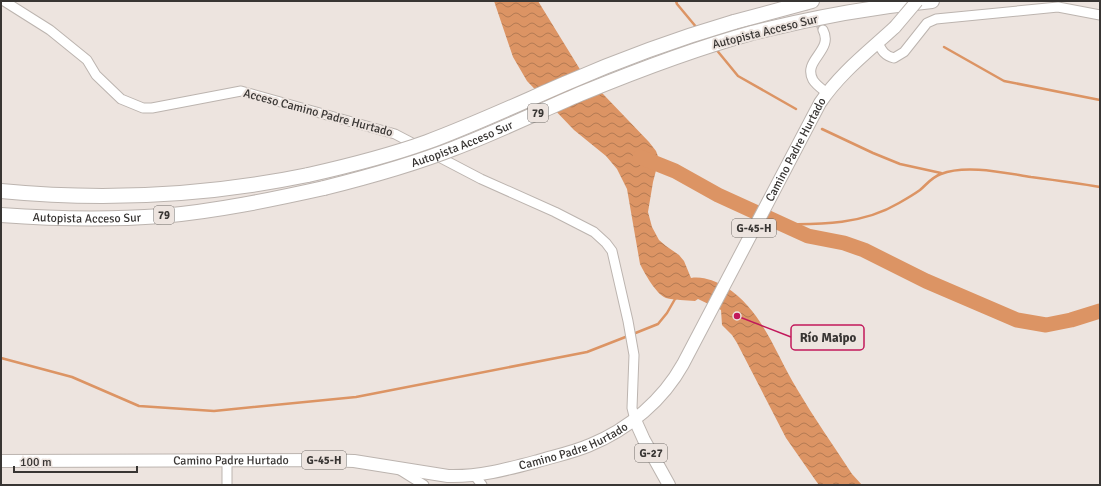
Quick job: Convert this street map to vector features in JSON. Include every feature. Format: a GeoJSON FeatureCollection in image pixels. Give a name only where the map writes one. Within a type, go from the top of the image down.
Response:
{"type":"FeatureCollection","features":[{"type":"Feature","properties":{"kind":"highway","name":"Autopista Acceso Sur"},"geometry":{"type":"LineString","coordinates":[[1,191],[86,196],[156,195],[222,189],[308,175],[371,160],[432,140],[635,55],[734,22],[812,1]]}},
{"type":"Feature","properties":{"kind":"highway","name":"Autopista Acceso Sur"},"geometry":{"type":"LineString","coordinates":[[1,215],[60,219],[162,216],[240,205],[324,188],[375,175],[426,159],[482,138],[650,66],[701,48],[752,33],[836,14],[886,6],[932,1]]}},
{"type":"Feature","properties":{"kind":"main road","name":"Camino Padre Hurtado"},"geometry":{"type":"LineString","coordinates":[[1,461],[330,460],[354,461],[478,480],[590,445],[612,435],[635,420],[659,397],[671,383],[683,364],[806,127],[827,93],[848,69],[895,27],[917,1]]}},
{"type":"Feature","properties":{"kind":"main road","name":"G-27"},"geometry":{"type":"LineString","coordinates":[[635,420],[644,440],[669,485]]}},
{"type":"Feature","properties":{"kind":"street","name":"Acceso Camino Padre Hurtado"},"geometry":{"type":"LineString","coordinates":[[4,1],[50,30],[87,60],[96,75],[121,99],[143,108],[152,108],[241,91],[396,134],[481,180],[556,212],[594,232],[612,251],[628,321],[634,354],[632,408],[635,420]]}},
{"type":"Feature","properties":{"kind":"street"},"geometry":{"type":"LineString","coordinates":[[878,43],[888,57],[894,58],[904,52],[927,23],[936,19],[1058,7],[1100,15]]}},
{"type":"Feature","properties":{"kind":"street"},"geometry":{"type":"LineString","coordinates":[[823,30],[826,37],[825,44],[811,65],[810,73],[814,82],[827,93]]}},
{"type":"Feature","properties":{"kind":"street"},"geometry":{"type":"LineString","coordinates":[[227,460],[227,485]]}},
{"type":"Feature","properties":{"kind":"street"},"geometry":{"type":"LineString","coordinates":[[397,468],[424,485]]}},
{"type":"Feature","properties":{"kind":"water"},"geometry":{"type":"Polygon","coordinates":[[[494,1],[538,1],[581,71],[656,151],[659,159],[653,182],[648,212],[652,227],[659,240],[679,255],[684,261],[691,278],[704,278],[726,287],[750,308],[759,320],[810,410],[852,474],[862,485],[819,485],[786,438],[737,343],[732,335],[722,325],[721,310],[698,299],[695,301],[676,300],[666,298],[658,292],[640,264],[627,189],[617,169],[606,156],[574,130],[527,81],[513,57],[494,1]]]}},
{"type":"Feature","properties":{"kind":"waterway"},"geometry":{"type":"LineString","coordinates":[[676,1],[697,28]]}},
{"type":"Feature","properties":{"kind":"waterway"},"geometry":{"type":"LineString","coordinates":[[944,47],[1004,81],[1100,100]]}},
{"type":"Feature","properties":{"kind":"waterway"},"geometry":{"type":"LineString","coordinates":[[715,48],[738,76],[796,109]]}},
{"type":"Feature","properties":{"kind":"waterway"},"geometry":{"type":"LineString","coordinates":[[822,129],[900,164],[941,173]]}},
{"type":"Feature","properties":{"kind":"waterway"},"geometry":{"type":"LineString","coordinates":[[640,157],[675,171],[718,195],[808,236],[844,243],[864,250],[926,281],[1017,320],[1046,325],[1071,320],[1100,311]]}},
{"type":"Feature","properties":{"kind":"waterway"},"geometry":{"type":"LineString","coordinates":[[781,224],[842,222],[871,215],[886,210],[910,197],[938,175],[951,171],[986,170],[1100,187]]}},
{"type":"Feature","properties":{"kind":"waterway"},"geometry":{"type":"LineString","coordinates":[[633,334],[658,324],[667,313],[675,299],[678,297]]}},
{"type":"Feature","properties":{"kind":"waterway"},"geometry":{"type":"LineString","coordinates":[[1,358],[72,377],[139,406],[214,411],[356,397],[587,352],[628,336]]}},
{"type":"Feature","properties":{"kind":"tunnel"},"geometry":{"type":"LineString","coordinates":[[806,1],[823,30]]}},
{"type":"Feature","properties":{"kind":"place","name":"Río Maipo"},"geometry":{"type":"Point","coordinates":[737,316]}}]}
